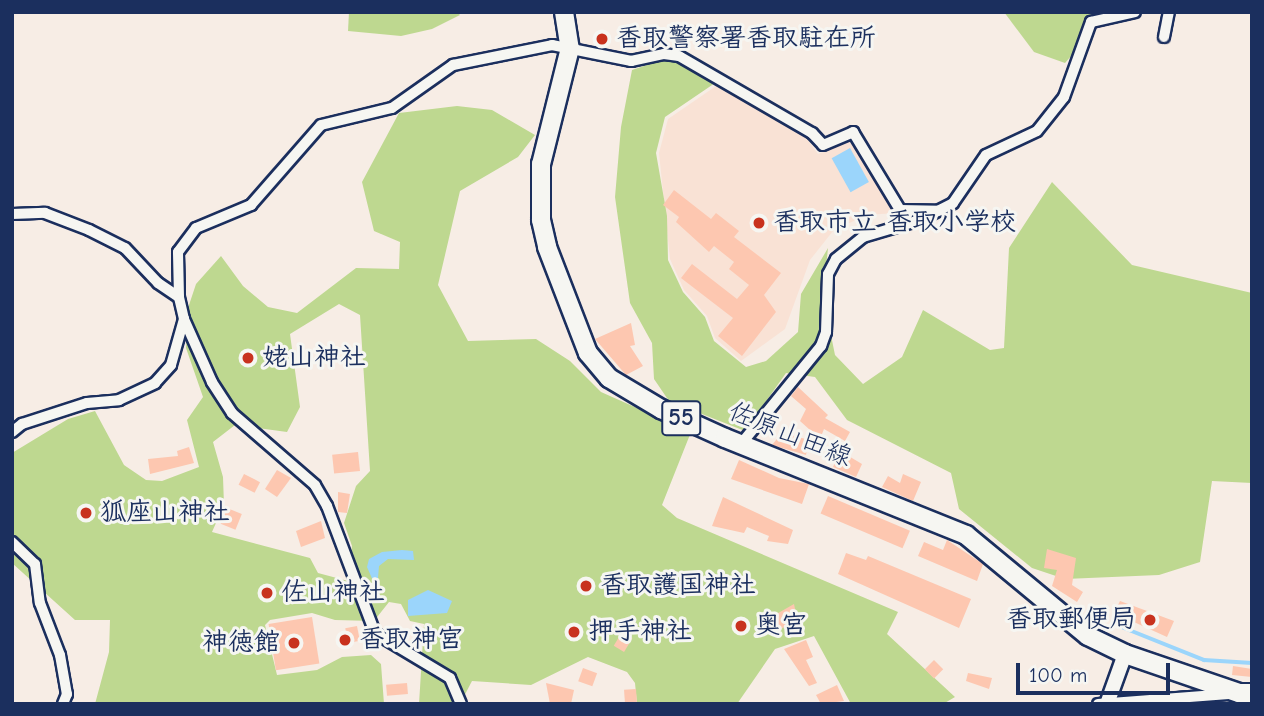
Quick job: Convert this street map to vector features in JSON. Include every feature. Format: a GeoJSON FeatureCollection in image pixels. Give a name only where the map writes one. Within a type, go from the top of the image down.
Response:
{"type":"FeatureCollection","features":[{"type":"Feature","properties":{"kind":"main road","name":"佐原山田線"},"geometry":{"type":"LineString","coordinates":[[565,13],[570,48],[541,164],[539,199],[547,247],[588,353],[609,379],[630,393],[741,444],[966,535],[1088,636],[1125,654],[1245,693]]}},
{"type":"Feature","properties":{"kind":"street"},"geometry":{"type":"LineString","coordinates":[[741,444],[821,346],[827,332],[828,274],[836,259],[863,237],[939,211],[961,196],[993,148],[1037,131],[1064,97],[1091,22],[1135,12]]}},
{"type":"Feature","properties":{"kind":"street"},"geometry":{"type":"LineString","coordinates":[[1164,37],[1169,12]]}},
{"type":"Feature","properties":{"kind":"street"},"geometry":{"type":"LineString","coordinates":[[461,704],[450,678],[375,633],[327,506],[315,485],[232,412],[212,382],[184,319],[179,297],[178,252],[196,228],[251,205],[321,125],[392,108],[453,65],[552,45],[631,61],[664,54],[679,56],[812,133],[822,145],[853,131],[900,210],[939,211]]}},
{"type":"Feature","properties":{"kind":"street"},"geometry":{"type":"LineString","coordinates":[[12,214],[45,213],[89,230],[125,248],[158,283],[179,297]]}},
{"type":"Feature","properties":{"kind":"street"},"geometry":{"type":"LineString","coordinates":[[12,432],[22,424],[87,403],[119,400],[155,383],[171,365],[184,319]]}},
{"type":"Feature","properties":{"kind":"street"},"geometry":{"type":"LineString","coordinates":[[12,542],[35,564],[40,603],[60,655],[67,694],[63,704]]}},
{"type":"Feature","properties":{"kind":"street"},"geometry":{"type":"LineString","coordinates":[[1125,654],[1104,703],[1245,693]]}},
{"type":"Feature","properties":{"kind":"shaded area","name":"香取市立 香取小学校"},"geometry":{"type":"Polygon","coordinates":[[[719,84],[807,139],[818,154],[850,141],[896,213],[866,215],[833,231],[810,260],[785,329],[741,361],[715,338],[707,316],[684,290],[670,259],[659,153],[668,119],[719,84]]]}},
{"type":"Feature","properties":{"kind":"green space"},"geometry":{"type":"Polygon","coordinates":[[[349,12],[457,12],[460,15],[432,29],[401,36],[348,31],[349,12]]]}},
{"type":"Feature","properties":{"kind":"green space"},"geometry":{"type":"Polygon","coordinates":[[[1004,12],[1110,12],[1065,63],[1034,52],[1004,12]]]}},
{"type":"Feature","properties":{"kind":"green space"},"geometry":{"type":"Polygon","coordinates":[[[668,58],[718,81],[665,117],[656,153],[667,216],[668,260],[683,292],[705,317],[714,341],[746,367],[766,361],[798,332],[801,294],[828,248],[823,296],[835,355],[863,384],[902,357],[923,310],[990,350],[1004,348],[1009,248],[1052,182],[1132,265],[1252,293],[1252,483],[1212,481],[1200,562],[1159,575],[1065,579],[1032,568],[959,509],[951,473],[847,420],[815,377],[786,373],[745,431],[669,401],[654,379],[652,343],[630,303],[615,197],[621,127],[632,70],[668,58]]]}},
{"type":"Feature","properties":{"kind":"green space"},"geometry":{"type":"Polygon","coordinates":[[[457,106],[492,110],[535,135],[518,157],[460,191],[438,285],[468,341],[536,339],[570,361],[601,392],[691,432],[662,505],[677,518],[898,612],[887,634],[955,697],[943,704],[851,704],[814,636],[775,649],[737,704],[637,704],[635,683],[627,672],[588,657],[531,685],[472,681],[460,704],[419,704],[424,624],[410,621],[401,604],[389,602],[374,621],[335,620],[312,613],[270,620],[265,625],[277,675],[317,670],[342,657],[371,655],[381,664],[384,704],[95,704],[109,652],[110,620],[75,620],[12,563],[12,453],[68,419],[95,411],[124,465],[146,480],[162,481],[199,467],[187,420],[203,397],[186,348],[188,308],[196,284],[221,256],[243,286],[268,307],[297,313],[356,268],[399,269],[400,242],[374,231],[362,182],[399,113],[457,106]],[[339,304],[290,334],[300,407],[287,432],[235,425],[213,442],[223,477],[224,505],[212,532],[310,558],[318,573],[348,581],[352,546],[344,523],[356,486],[370,471],[360,315],[339,304]]]}},
{"type":"Feature","properties":{"kind":"water"},"geometry":{"type":"Polygon","coordinates":[[[850,148],[869,182],[851,192],[832,158],[850,148]]]}},
{"type":"Feature","properties":{"kind":"water"},"geometry":{"type":"Polygon","coordinates":[[[413,551],[414,560],[388,559],[379,566],[377,590],[367,567],[369,559],[382,552],[413,551]]]}},
{"type":"Feature","properties":{"kind":"water"},"geometry":{"type":"Polygon","coordinates":[[[428,590],[452,601],[447,613],[408,616],[408,600],[428,590]]]}},
{"type":"Feature","properties":{"kind":"building"},"geometry":{"type":"Polygon","coordinates":[[[674,190],[711,219],[716,213],[739,231],[734,237],[781,273],[764,295],[776,312],[742,356],[718,336],[733,318],[681,278],[692,264],[737,299],[749,285],[729,269],[734,262],[714,246],[709,252],[676,222],[679,217],[663,205],[674,190]]]}},
{"type":"Feature","properties":{"kind":"building"},"geometry":{"type":"Polygon","coordinates":[[[631,323],[635,345],[630,346],[643,366],[626,375],[595,339],[631,323]]]}},
{"type":"Feature","properties":{"kind":"building"},"geometry":{"type":"Polygon","coordinates":[[[798,387],[828,415],[825,418],[850,432],[845,441],[824,429],[820,439],[800,421],[806,409],[791,396],[798,387]]]}},
{"type":"Feature","properties":{"kind":"building"},"geometry":{"type":"Polygon","coordinates":[[[781,434],[789,441],[791,435],[809,440],[806,455],[772,445],[781,434]]]}},
{"type":"Feature","properties":{"kind":"building"},"geometry":{"type":"Polygon","coordinates":[[[189,447],[194,463],[150,474],[148,459],[178,456],[177,451],[189,447]]]}},
{"type":"Feature","properties":{"kind":"building"},"geometry":{"type":"Polygon","coordinates":[[[840,451],[862,464],[856,477],[833,467],[840,451]]]}},
{"type":"Feature","properties":{"kind":"building"},"geometry":{"type":"Polygon","coordinates":[[[358,452],[360,471],[334,474],[332,455],[358,452]]]}},
{"type":"Feature","properties":{"kind":"building"},"geometry":{"type":"Polygon","coordinates":[[[739,460],[779,478],[809,484],[802,504],[731,479],[739,460]]]}},
{"type":"Feature","properties":{"kind":"building"},"geometry":{"type":"Polygon","coordinates":[[[277,470],[291,478],[277,497],[265,489],[277,470]]]}},
{"type":"Feature","properties":{"kind":"building"},"geometry":{"type":"Polygon","coordinates":[[[244,474],[260,482],[255,493],[239,485],[244,474]]]}},
{"type":"Feature","properties":{"kind":"building"},"geometry":{"type":"Polygon","coordinates":[[[903,474],[921,482],[913,501],[882,487],[888,476],[900,483],[903,474]]]}},
{"type":"Feature","properties":{"kind":"building"},"geometry":{"type":"Polygon","coordinates":[[[338,492],[350,494],[347,513],[338,512],[338,492]]]}},
{"type":"Feature","properties":{"kind":"building"},"geometry":{"type":"Polygon","coordinates":[[[828,496],[910,531],[903,548],[821,513],[828,496]]]}},
{"type":"Feature","properties":{"kind":"building"},"geometry":{"type":"Polygon","coordinates":[[[723,497],[793,530],[788,544],[767,541],[769,536],[747,527],[744,533],[712,526],[723,497]]]}},
{"type":"Feature","properties":{"kind":"building"},"geometry":{"type":"Polygon","coordinates":[[[227,508],[242,514],[235,530],[221,524],[227,508]]]}},
{"type":"Feature","properties":{"kind":"building"},"geometry":{"type":"Polygon","coordinates":[[[321,521],[325,538],[301,547],[296,531],[321,521]]]}},
{"type":"Feature","properties":{"kind":"building"},"geometry":{"type":"Polygon","coordinates":[[[947,540],[983,564],[977,581],[918,556],[924,542],[943,550],[947,540]]]}},
{"type":"Feature","properties":{"kind":"building"},"geometry":{"type":"Polygon","coordinates":[[[1047,549],[1076,558],[1072,585],[1083,592],[1077,602],[1052,586],[1057,570],[1044,568],[1047,549]]]}},
{"type":"Feature","properties":{"kind":"building"},"geometry":{"type":"Polygon","coordinates":[[[846,553],[866,560],[868,556],[971,599],[959,628],[838,574],[846,553]]]}},
{"type":"Feature","properties":{"kind":"building"},"geometry":{"type":"Polygon","coordinates":[[[1120,601],[1174,621],[1167,637],[1114,613],[1120,601]]]}},
{"type":"Feature","properties":{"kind":"building"},"geometry":{"type":"Polygon","coordinates":[[[794,604],[797,619],[781,629],[773,616],[794,604]]]}},
{"type":"Feature","properties":{"kind":"building","name":"神徳館"},"geometry":{"type":"Polygon","coordinates":[[[312,617],[319,663],[276,670],[269,624],[312,617]]]}},
{"type":"Feature","properties":{"kind":"building"},"geometry":{"type":"Polygon","coordinates":[[[357,626],[360,641],[348,643],[345,628],[357,626]]]}},
{"type":"Feature","properties":{"kind":"building"},"geometry":{"type":"Polygon","coordinates":[[[622,632],[632,638],[624,652],[614,646],[622,632]]]}},
{"type":"Feature","properties":{"kind":"building"},"geometry":{"type":"Polygon","coordinates":[[[806,640],[813,657],[806,660],[817,683],[809,686],[784,649],[806,640]]]}},
{"type":"Feature","properties":{"kind":"building"},"geometry":{"type":"Polygon","coordinates":[[[934,660],[943,669],[934,678],[925,669],[934,660]]]}},
{"type":"Feature","properties":{"kind":"building"},"geometry":{"type":"Polygon","coordinates":[[[1233,666],[1252,669],[1252,677],[1232,675],[1233,666]]]}},
{"type":"Feature","properties":{"kind":"building"},"geometry":{"type":"Polygon","coordinates":[[[583,668],[597,673],[592,686],[578,681],[583,668]]]}},
{"type":"Feature","properties":{"kind":"building"},"geometry":{"type":"Polygon","coordinates":[[[968,673],[992,678],[989,689],[966,681],[968,673]]]}},
{"type":"Feature","properties":{"kind":"building"},"geometry":{"type":"Polygon","coordinates":[[[407,683],[408,694],[387,696],[386,685],[407,683]]]}},
{"type":"Feature","properties":{"kind":"building"},"geometry":{"type":"Polygon","coordinates":[[[546,683],[574,690],[571,704],[550,704],[546,683]]]}},
{"type":"Feature","properties":{"kind":"building"},"geometry":{"type":"Polygon","coordinates":[[[837,685],[844,701],[821,704],[816,695],[837,685]]]}},
{"type":"Feature","properties":{"kind":"building"},"geometry":{"type":"Polygon","coordinates":[[[636,689],[637,703],[625,704],[624,690],[636,689]]]}},
{"type":"Feature","properties":{"kind":"waterway"},"geometry":{"type":"LineString","coordinates":[[1117,625],[1204,660],[1252,663]]}},
{"type":"Feature","properties":{"kind":"place","name":"香取警察署香取駐在所"},"geometry":{"type":"Point","coordinates":[602,39]}},
{"type":"Feature","properties":{"kind":"place","name":"香取市立 香取小学校"},"geometry":{"type":"Point","coordinates":[759,223]}},
{"type":"Feature","properties":{"kind":"place","name":"姥山神社"},"geometry":{"type":"Point","coordinates":[248,358]}},
{"type":"Feature","properties":{"kind":"place","name":"狐座山神社"},"geometry":{"type":"Point","coordinates":[86,513]}},
{"type":"Feature","properties":{"kind":"place","name":"香取護国神社"},"geometry":{"type":"Point","coordinates":[586,586]}},
{"type":"Feature","properties":{"kind":"place","name":"佐山神社"},"geometry":{"type":"Point","coordinates":[267,593]}},
{"type":"Feature","properties":{"kind":"place","name":"香取郵便局"},"geometry":{"type":"Point","coordinates":[1150,620]}},
{"type":"Feature","properties":{"kind":"place","name":"奥宮"},"geometry":{"type":"Point","coordinates":[741,626]}},
{"type":"Feature","properties":{"kind":"place","name":"押手神社"},"geometry":{"type":"Point","coordinates":[574,632]}},
{"type":"Feature","properties":{"kind":"place","name":"香取神宮"},"geometry":{"type":"Point","coordinates":[345,640]}},
{"type":"Feature","properties":{"kind":"place","name":"神徳館"},"geometry":{"type":"Point","coordinates":[294,643]}}]}
